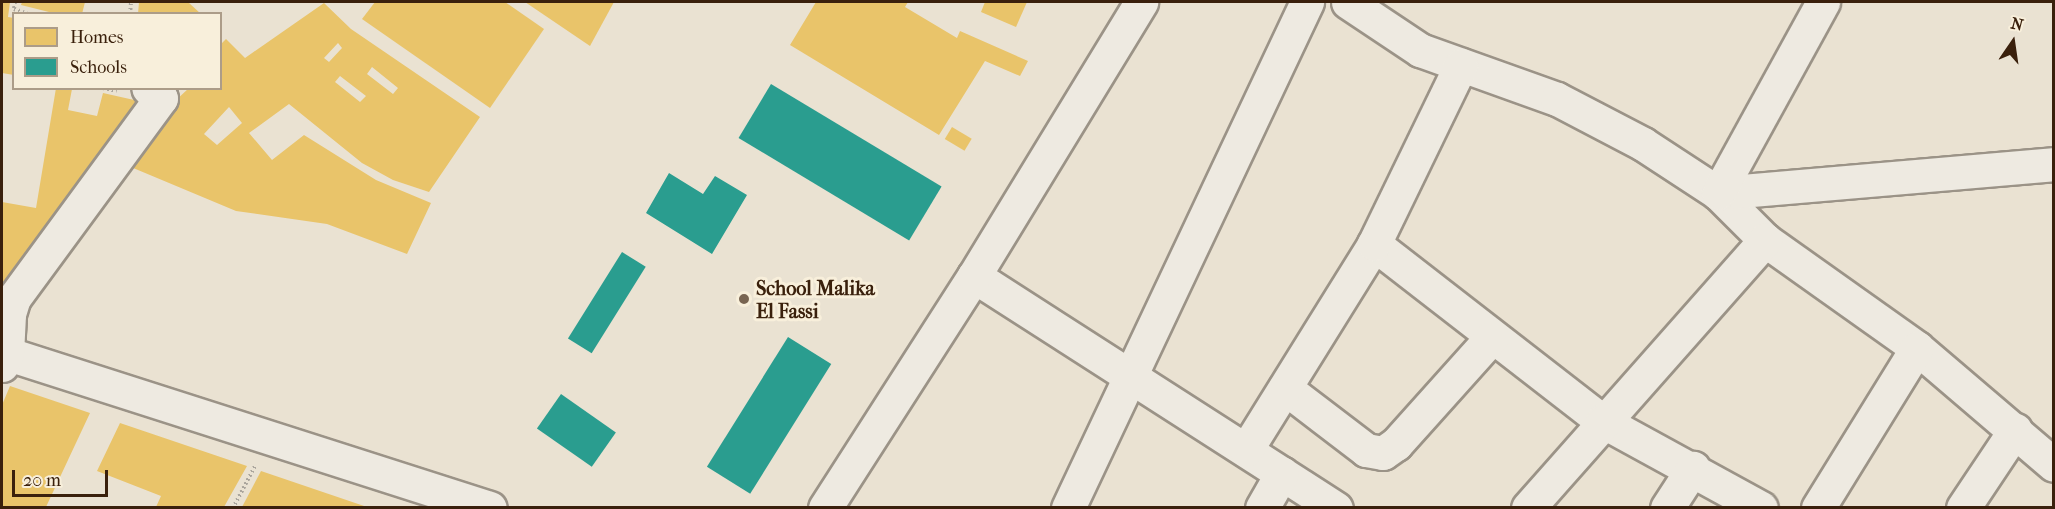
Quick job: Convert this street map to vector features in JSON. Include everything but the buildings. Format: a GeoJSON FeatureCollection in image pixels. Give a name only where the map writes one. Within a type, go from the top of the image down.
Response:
{"type":"FeatureCollection","features":[{"type":"Feature","properties":{"kind":"street"},"geometry":{"type":"LineString","coordinates":[[825,507],[974,276],[1141,2]]}},
{"type":"Feature","properties":{"kind":"street"},"geometry":{"type":"LineString","coordinates":[[1068,507],[1307,2]]}},
{"type":"Feature","properties":{"kind":"street"},"geometry":{"type":"LineString","coordinates":[[1348,2],[1420,50],[1504,78],[1600,118],[1718,193],[1765,240],[1917,348],[2054,465]]}},
{"type":"Feature","properties":{"kind":"street"},"geometry":{"type":"LineString","coordinates":[[1718,193],[1823,2]]}},
{"type":"Feature","properties":{"kind":"street"},"geometry":{"type":"LineString","coordinates":[[1246,450],[1374,244],[1461,65]]}},
{"type":"Feature","properties":{"kind":"street"},"geometry":{"type":"LineString","coordinates":[[151,90],[161,98],[14,298],[9,314],[4,357],[270,437],[426,498],[490,507]]}},
{"type":"Feature","properties":{"kind":"street"},"geometry":{"type":"LineString","coordinates":[[1718,193],[2054,164]]}},
{"type":"Feature","properties":{"kind":"street"},"geometry":{"type":"LineString","coordinates":[[1528,507],[1765,240]]}},
{"type":"Feature","properties":{"kind":"street"},"geometry":{"type":"LineString","coordinates":[[1374,244],[1602,421],[1693,468],[1761,507]]}},
{"type":"Feature","properties":{"kind":"street"},"geometry":{"type":"LineString","coordinates":[[974,276],[1336,507]]}},
{"type":"Feature","properties":{"kind":"street"},"geometry":{"type":"LineString","coordinates":[[1285,388],[1366,450],[1383,453],[1396,444],[1492,337]]}},
{"type":"Feature","properties":{"kind":"street"},"geometry":{"type":"LineString","coordinates":[[1818,507],[1917,348]]}},
{"type":"Feature","properties":{"kind":"street"},"geometry":{"type":"LineString","coordinates":[[1963,507],[2015,430]]}},
{"type":"Feature","properties":{"kind":"street"},"geometry":{"type":"LineString","coordinates":[[1667,507],[1693,468]]}},
{"type":"Feature","properties":{"kind":"street"},"geometry":{"type":"LineString","coordinates":[[1262,507],[1281,473]]}},
{"type":"Feature","properties":{"kind":"path"},"geometry":{"type":"LineString","coordinates":[[15,2],[14,9],[22,12]]}},
{"type":"Feature","properties":{"kind":"path"},"geometry":{"type":"LineString","coordinates":[[233,507],[270,437]]}},
{"type":"Feature","properties":{"kind":"place","name":"School Malika El Fassi"},"geometry":{"type":"Point","coordinates":[744,299]}}]}
